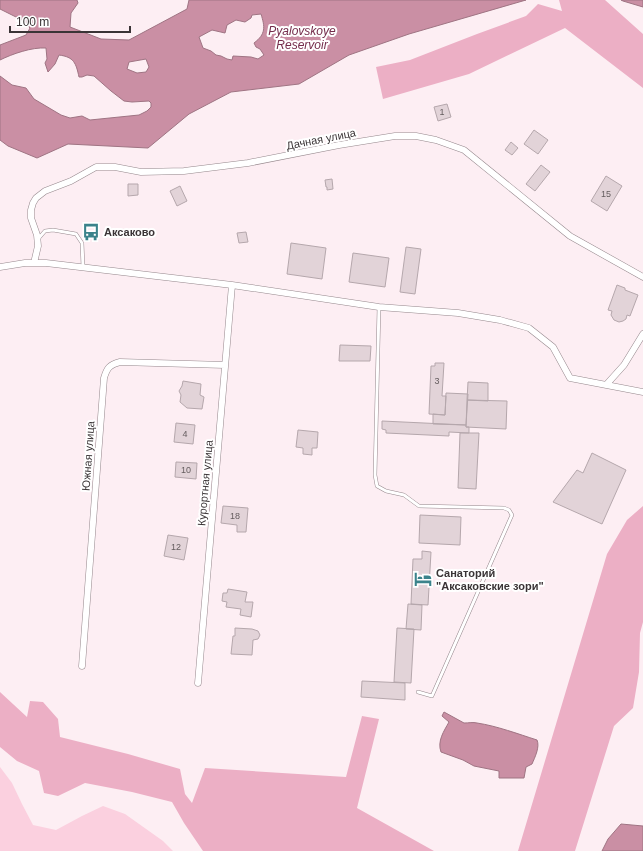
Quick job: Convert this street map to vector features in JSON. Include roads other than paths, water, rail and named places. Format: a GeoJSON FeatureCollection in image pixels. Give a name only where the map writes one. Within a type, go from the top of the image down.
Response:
{"type":"FeatureCollection","features":[{"type":"Feature","properties":{"kind":"street","name":"Дачная улица"},"geometry":{"type":"LineString","coordinates":[[34,263],[38,239],[31,218],[31,210],[36,198],[45,191],[70,181],[96,167],[115,167],[141,172],[184,171],[248,163],[339,145],[395,136],[416,136],[436,140],[464,150],[570,236],[643,277]]}},
{"type":"Feature","properties":{"kind":"street"},"geometry":{"type":"LineString","coordinates":[[0,267],[46,263],[232,285],[379,307],[458,313],[500,320],[528,328],[553,347],[570,378],[643,392]]}},
{"type":"Feature","properties":{"kind":"street","name":"Курортная улица"},"geometry":{"type":"LineString","coordinates":[[198,683],[232,285]]}},
{"type":"Feature","properties":{"kind":"street"},"geometry":{"type":"LineString","coordinates":[[606,385],[624,365],[643,334]]}},
{"type":"Feature","properties":{"kind":"street","name":"Южная улица"},"geometry":{"type":"LineString","coordinates":[[82,666],[104,378],[107,370],[112,364],[120,362],[225,365]]}},
{"type":"Feature","properties":{"kind":"lane"},"geometry":{"type":"LineString","coordinates":[[38,239],[45,231],[53,230],[76,234],[82,244],[83,268]]}},
{"type":"Feature","properties":{"kind":"lane"},"geometry":{"type":"LineString","coordinates":[[379,307],[375,475],[377,486],[386,491],[404,495],[419,506],[504,508],[509,510],[512,515],[432,696],[418,692]]}},
{"type":"Feature","properties":{"kind":"water","name":"Pyalovskoye Reservoir"},"geometry":{"type":"Polygon","coordinates":[[[0,0],[77,0],[78,3],[71,13],[70,27],[101,39],[129,40],[187,9],[189,0],[526,0],[409,34],[349,55],[299,84],[231,92],[189,114],[148,148],[68,144],[37,158],[8,146],[0,140],[0,76],[12,85],[26,88],[34,99],[61,115],[70,118],[82,116],[90,120],[139,115],[151,107],[151,103],[149,101],[124,101],[94,76],[87,75],[79,77],[74,62],[68,57],[59,55],[55,64],[48,72],[45,63],[47,59],[46,48],[22,51],[0,60],[0,45],[26,35],[30,28],[22,20],[0,9],[0,0]],[[261,14],[252,15],[251,18],[245,22],[236,20],[227,25],[225,33],[212,30],[199,37],[203,48],[216,55],[232,60],[233,56],[258,59],[264,55],[254,43],[258,40],[264,30],[261,14]],[[146,59],[129,62],[127,69],[137,73],[146,72],[149,67],[146,59]]]}},
{"type":"Feature","properties":{"kind":"water"},"geometry":{"type":"Polygon","coordinates":[[[621,0],[643,0],[643,7],[623,1],[621,0]]]}},
{"type":"Feature","properties":{"kind":"water"},"geometry":{"type":"Polygon","coordinates":[[[444,712],[464,723],[492,726],[537,740],[538,749],[536,755],[532,764],[526,767],[524,778],[499,778],[499,771],[474,766],[463,760],[441,752],[440,740],[449,722],[442,716],[444,712]]]}},
{"type":"Feature","properties":{"kind":"water"},"geometry":{"type":"Polygon","coordinates":[[[621,824],[643,826],[643,851],[602,851],[608,839],[621,824]]]}},
{"type":"Feature","properties":{"kind":"place","name":"Аксаково"},"geometry":{"type":"Point","coordinates":[91,232]}},
{"type":"Feature","properties":{"kind":"place","name":"Санаторий \"Аксаковские зори\""},"geometry":{"type":"Point","coordinates":[423,579]}}]}
